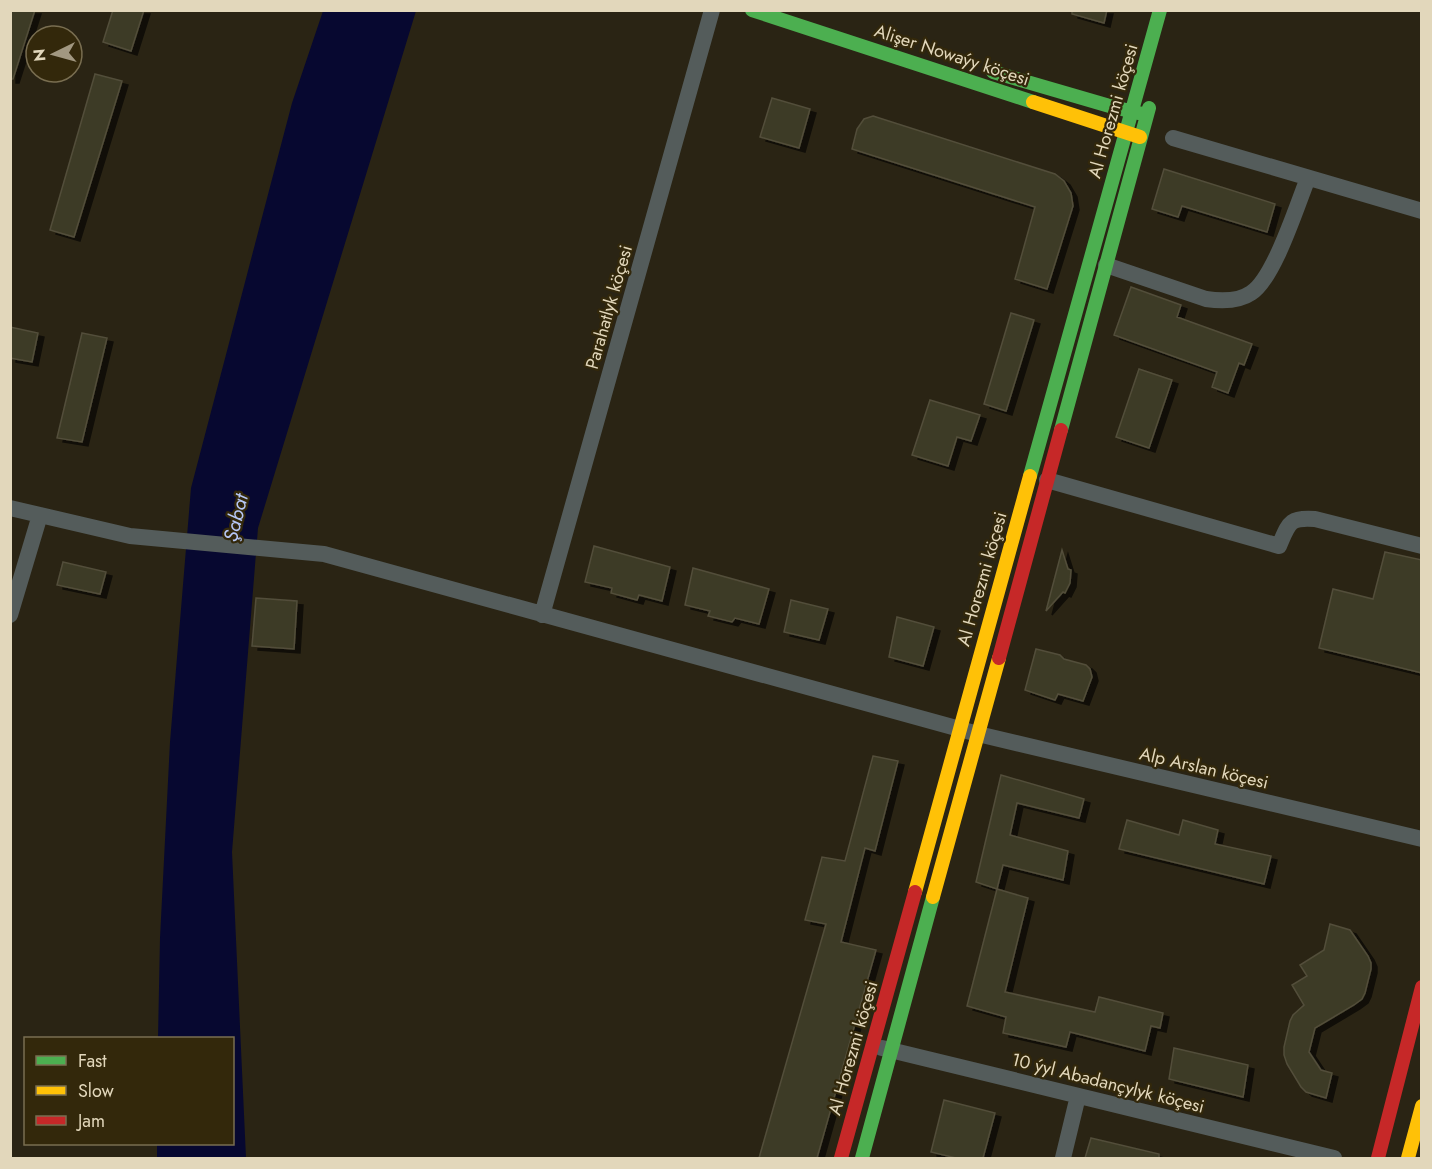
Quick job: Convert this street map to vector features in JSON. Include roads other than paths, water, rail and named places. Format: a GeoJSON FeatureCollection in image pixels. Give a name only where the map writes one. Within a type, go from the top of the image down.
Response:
{"type":"FeatureCollection","features":[{"type":"Feature","properties":{"kind":"street","name":"Parahatlyk köçesi"},"geometry":{"type":"LineString","coordinates":[[542,615],[712,10]]}},
{"type":"Feature","properties":{"kind":"street","name":"Alişer Nowaýy köçesi"},"geometry":{"type":"LineString","coordinates":[[752,10],[1141,137]]}},
{"type":"Feature","properties":{"kind":"street"},"geometry":{"type":"LineString","coordinates":[[795,10],[818,18]]}},
{"type":"Feature","properties":{"kind":"street","name":"Al Horezmi köçesi"},"geometry":{"type":"LineString","coordinates":[[841,1158],[1160,10]]}},
{"type":"Feature","properties":{"kind":"street","name":"Alişer Nowaýy köçesi"},"geometry":{"type":"LineString","coordinates":[[975,67],[1147,115]]}},
{"type":"Feature","properties":{"kind":"street","name":"Al Horezmi köçesi"},"geometry":{"type":"LineString","coordinates":[[862,1158],[1153,94]]}},
{"type":"Feature","properties":{"kind":"street"},"geometry":{"type":"LineString","coordinates":[[1173,138],[1422,211]]}},
{"type":"Feature","properties":{"kind":"street"},"geometry":{"type":"LineString","coordinates":[[1106,265],[1206,299],[1220,301],[1241,298],[1261,285],[1274,262],[1308,178]]}},
{"type":"Feature","properties":{"kind":"street"},"geometry":{"type":"LineString","coordinates":[[1047,480],[1279,546],[1290,524],[1294,520],[1304,518],[1422,546]]}},
{"type":"Feature","properties":{"kind":"street","name":"Alp Arslan köçesi"},"geometry":{"type":"LineString","coordinates":[[10,508],[130,536],[324,554],[978,734],[1422,839]]}},
{"type":"Feature","properties":{"kind":"street"},"geometry":{"type":"LineString","coordinates":[[10,615],[40,515]]}},
{"type":"Feature","properties":{"kind":"street"},"geometry":{"type":"LineString","coordinates":[[1378,1158],[1422,987]]}},
{"type":"Feature","properties":{"kind":"street","name":"10 ýyl Abadançylyk köçesi"},"geometry":{"type":"LineString","coordinates":[[872,1046],[1334,1158]]}},
{"type":"Feature","properties":{"kind":"street"},"geometry":{"type":"LineString","coordinates":[[1063,1158],[1078,1096]]}},
{"type":"Feature","properties":{"kind":"street"},"geometry":{"type":"LineString","coordinates":[[1407,1158],[1422,1106]]}},
{"type":"Feature","properties":{"kind":"water","name":"Şabat"},"geometry":{"type":"Polygon","coordinates":[[[323,11],[416,11],[258,528],[232,852],[246,1158],[157,1158],[157,1145],[234,1145],[234,1037],[158,1037],[160,938],[170,742],[191,488],[292,103],[323,11]]]}}]}
